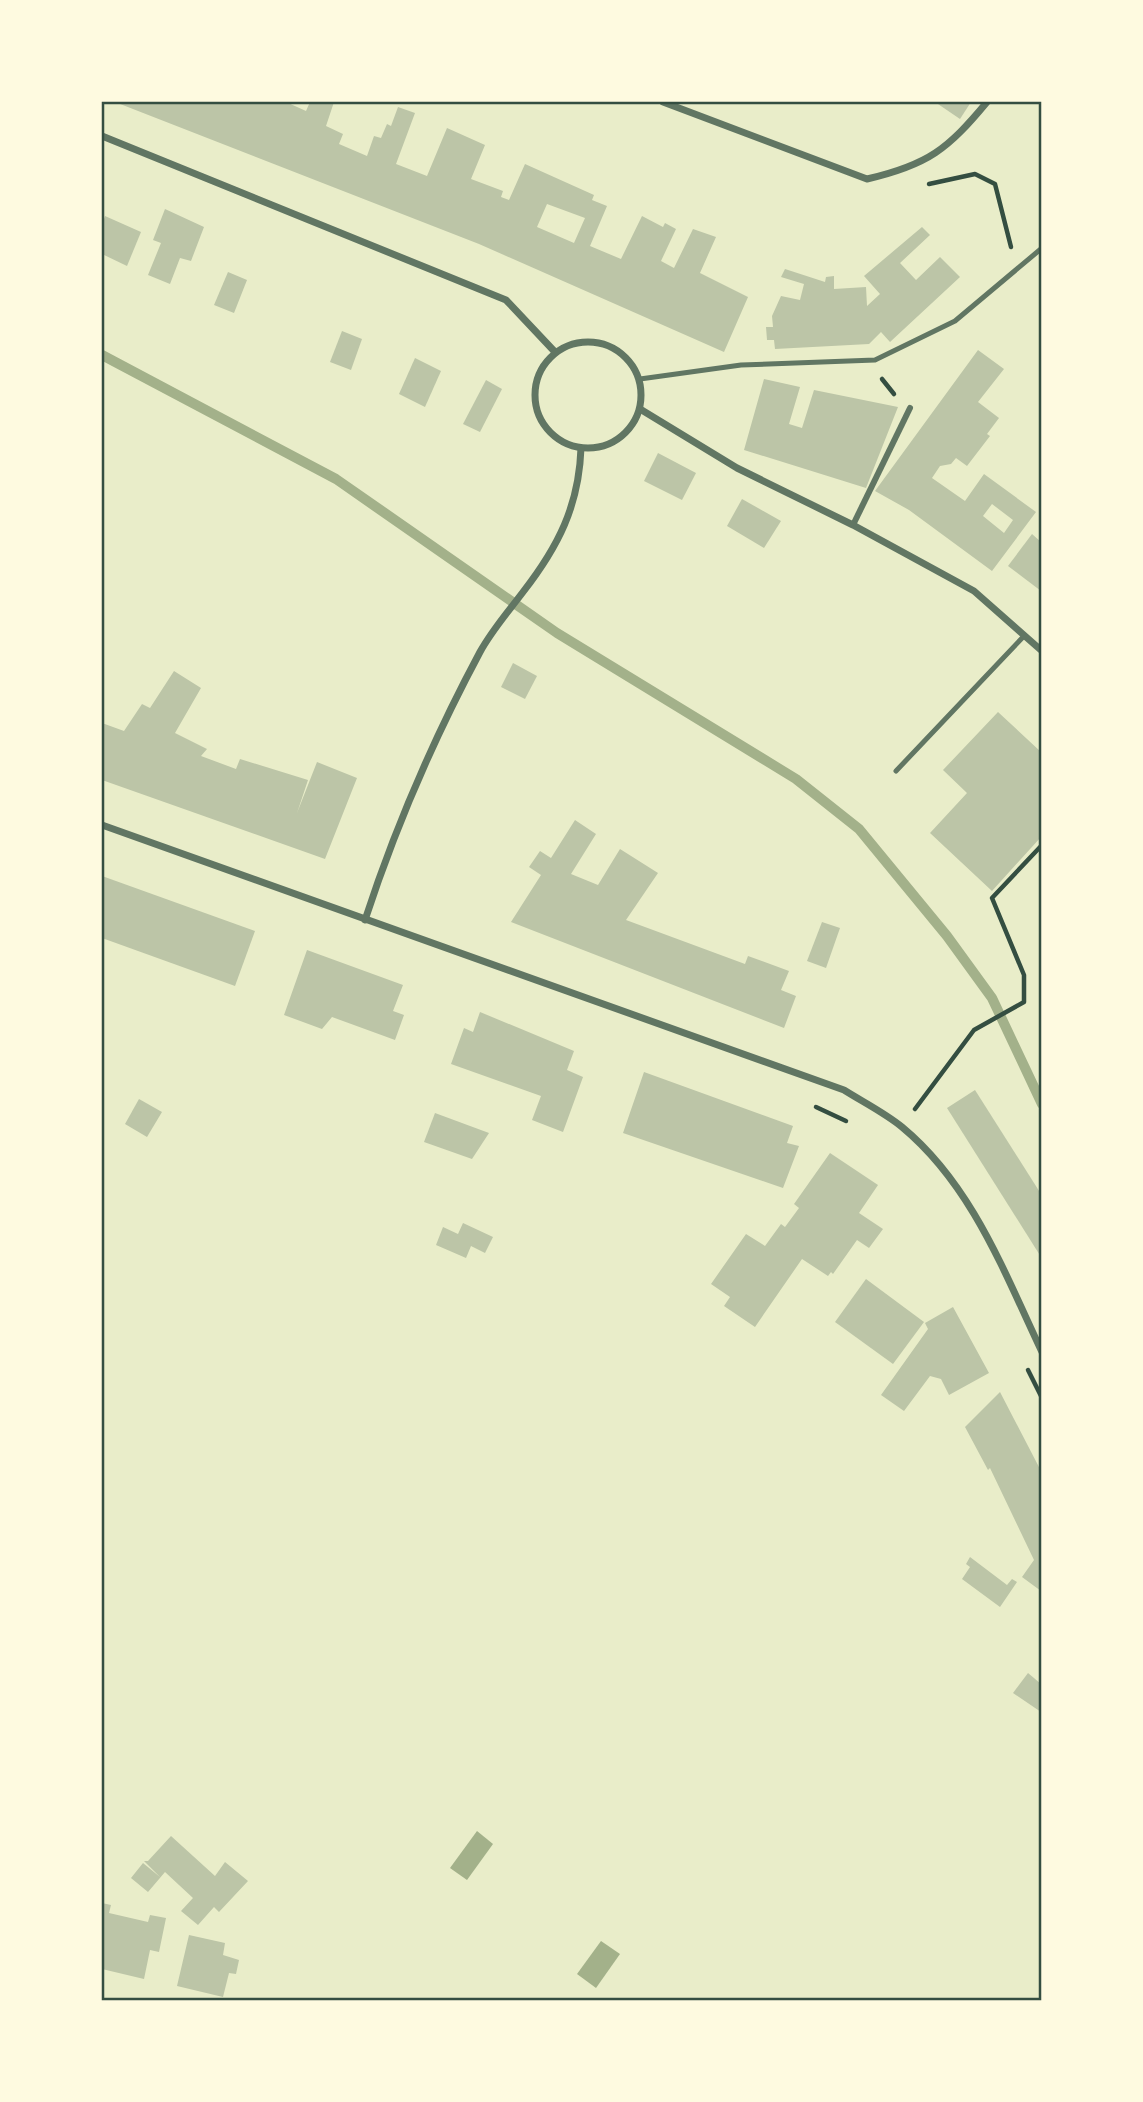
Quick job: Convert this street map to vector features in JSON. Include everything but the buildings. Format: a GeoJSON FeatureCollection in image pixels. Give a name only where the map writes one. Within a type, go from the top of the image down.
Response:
{"type":"FeatureCollection","features":[{"type":"Feature","properties":{"kind":"street"},"geometry":{"type":"LineString","coordinates":[[663,102],[867,179],[898,172],[934,156],[957,137],[987,102]]}},
{"type":"Feature","properties":{"kind":"street"},"geometry":{"type":"LineString","coordinates":[[102,136],[506,300],[555,352]]}},
{"type":"Feature","properties":{"kind":"street"},"geometry":{"type":"LineString","coordinates":[[579,342],[604,344],[626,357],[640,379],[640,409],[635,421],[618,440],[593,449],[565,443],[551,434],[536,406],[535,389],[539,374],[555,352],[579,342]]}},
{"type":"Feature","properties":{"kind":"street"},"geometry":{"type":"LineString","coordinates":[[853,525],[910,408]]}},
{"type":"Feature","properties":{"kind":"street"},"geometry":{"type":"LineString","coordinates":[[640,409],[737,468],[853,525],[974,591],[1041,651]]}},
{"type":"Feature","properties":{"kind":"street"},"geometry":{"type":"LineString","coordinates":[[365,920],[403,812],[479,653],[549,555],[572,513],[580,475],[581,448]]}},
{"type":"Feature","properties":{"kind":"street"},"geometry":{"type":"LineString","coordinates":[[102,825],[844,1090],[902,1127],[951,1176],[989,1238],[1041,1352]]}},
{"type":"Feature","properties":{"kind":"lane"},"geometry":{"type":"LineString","coordinates":[[640,379],[741,365],[875,360],[956,321],[1041,248]]}},
{"type":"Feature","properties":{"kind":"lane"},"geometry":{"type":"LineString","coordinates":[[896,771],[1024,636]]}},
{"type":"Feature","properties":{"kind":"path"},"geometry":{"type":"LineString","coordinates":[[923,186],[975,174],[995,184],[1017,269]]}},
{"type":"Feature","properties":{"kind":"path"},"geometry":{"type":"LineString","coordinates":[[875,360],[884,386],[910,408]]}},
{"type":"Feature","properties":{"kind":"path"},"geometry":{"type":"LineString","coordinates":[[902,1127],[974,1030],[1024,1002],[1024,975],[992,898],[1041,845]]}},
{"type":"Feature","properties":{"kind":"path"},"geometry":{"type":"LineString","coordinates":[[803,1101],[850,1123]]}},
{"type":"Feature","properties":{"kind":"path"},"geometry":{"type":"LineString","coordinates":[[1025,1366],[1041,1398]]}},
{"type":"Feature","properties":{"kind":"shaded area"},"geometry":{"type":"Polygon","coordinates":[[[477,1831],[493,1844],[467,1880],[450,1868],[477,1831]]]}},
{"type":"Feature","properties":{"kind":"shaded area"},"geometry":{"type":"Polygon","coordinates":[[[601,1941],[620,1954],[596,1988],[577,1974],[601,1941]]]}},
{"type":"Feature","properties":{"kind":"waterway"},"geometry":{"type":"LineString","coordinates":[[102,355],[336,479],[557,633],[796,779],[859,829],[947,936],[992,998],[1042,1104]]}}]}
